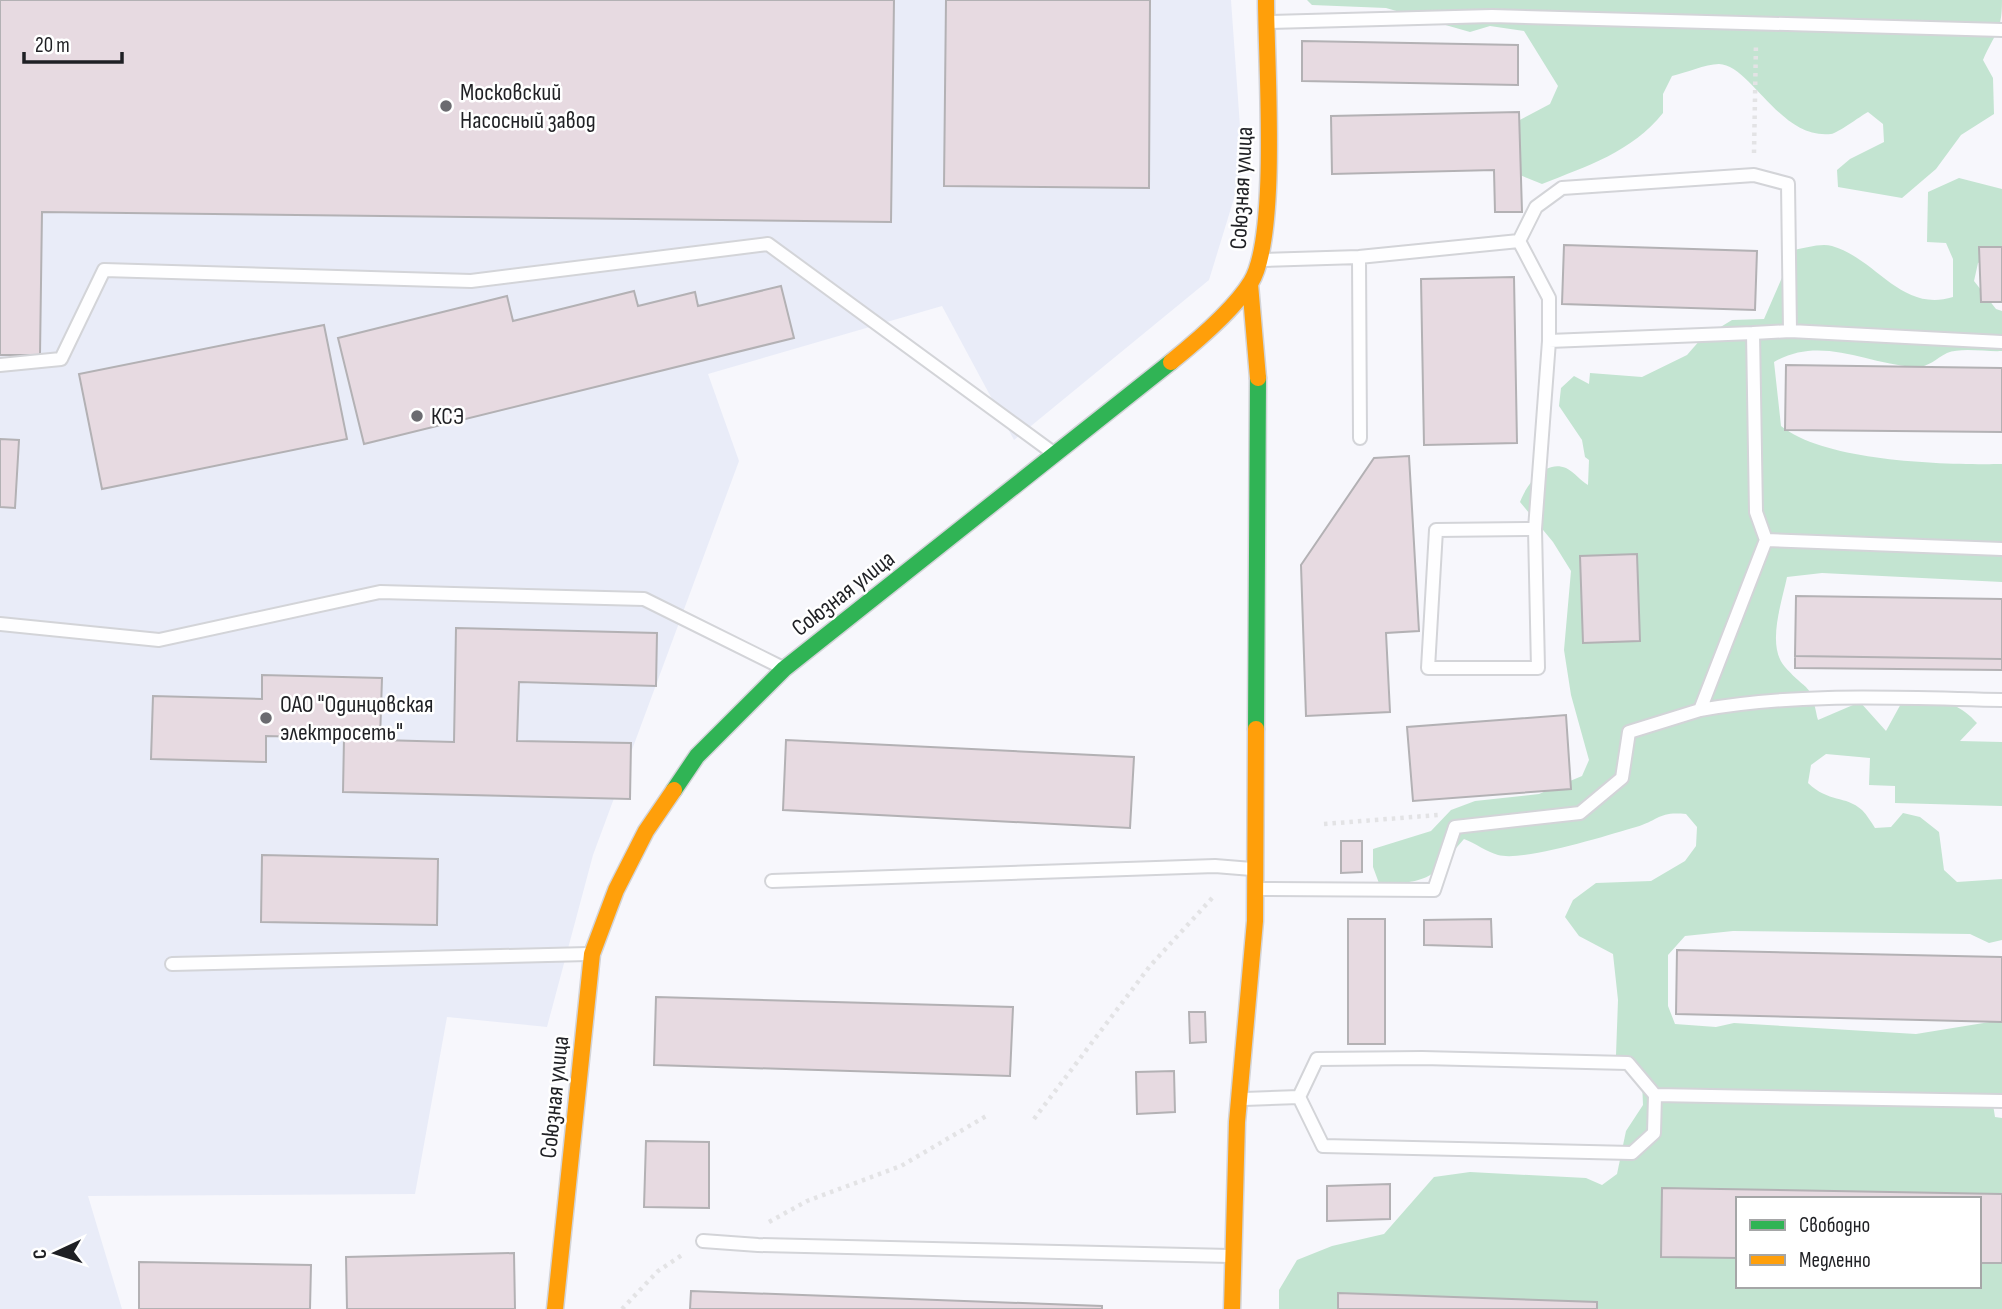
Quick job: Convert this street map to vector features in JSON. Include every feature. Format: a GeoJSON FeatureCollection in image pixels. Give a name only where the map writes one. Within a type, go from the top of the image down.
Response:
{"type":"FeatureCollection","features":[{"type":"Feature","properties":{"kind":"street","name":"Союзная улица"},"geometry":{"type":"LineString","coordinates":[[555,1309],[592,954],[616,890],[646,831],[697,756],[784,669],[1197,341],[1250,284],[1261,261],[1267,205],[1266,0]]}},
{"type":"Feature","properties":{"kind":"street"},"geometry":{"type":"LineString","coordinates":[[1232,1309],[1239,1099],[1256,889],[1258,358],[1250,284]]}},
{"type":"Feature","properties":{"kind":"lane"},"geometry":{"type":"LineString","coordinates":[[1268,22],[1492,16],[2002,30]]}},
{"type":"Feature","properties":{"kind":"lane"},"geometry":{"type":"LineString","coordinates":[[1519,241],[1536,207],[1562,188],[1754,175],[1788,184],[1790,331]]}},
{"type":"Feature","properties":{"kind":"lane"},"geometry":{"type":"LineString","coordinates":[[1261,261],[1359,257],[1519,241]]}},
{"type":"Feature","properties":{"kind":"lane"},"geometry":{"type":"LineString","coordinates":[[1519,241],[1549,298],[1549,341],[1535,529],[1538,668],[1428,668],[1436,530],[1535,529]]}},
{"type":"Feature","properties":{"kind":"lane"},"geometry":{"type":"LineString","coordinates":[[0,365],[61,359],[104,270],[471,281],[768,244],[1055,454]]}},
{"type":"Feature","properties":{"kind":"lane"},"geometry":{"type":"LineString","coordinates":[[1359,257],[1360,438]]}},
{"type":"Feature","properties":{"kind":"lane"},"geometry":{"type":"LineString","coordinates":[[1549,341],[1790,331],[2002,342]]}},
{"type":"Feature","properties":{"kind":"lane"},"geometry":{"type":"LineString","coordinates":[[1700,710],[1766,540],[1756,512],[1753,333]]}},
{"type":"Feature","properties":{"kind":"lane"},"geometry":{"type":"LineString","coordinates":[[1766,540],[2002,549]]}},
{"type":"Feature","properties":{"kind":"lane"},"geometry":{"type":"LineString","coordinates":[[0,624],[159,640],[380,592],[644,599],[784,669]]}},
{"type":"Feature","properties":{"kind":"lane"},"geometry":{"type":"LineString","coordinates":[[1256,889],[1434,890],[1455,827],[1580,813],[1622,778],[1629,732],[1700,710],[1752,700],[1816,696],[2002,700]]}},
{"type":"Feature","properties":{"kind":"lane"},"geometry":{"type":"LineString","coordinates":[[772,881],[1215,866],[1255,869]]}},
{"type":"Feature","properties":{"kind":"lane"},"geometry":{"type":"LineString","coordinates":[[172,964],[592,954]]}},
{"type":"Feature","properties":{"kind":"lane"},"geometry":{"type":"LineString","coordinates":[[1422,1058],[1629,1063],[1655,1095],[1654,1133],[1632,1153],[1323,1146],[1298,1097],[1317,1059],[1422,1058]]}},
{"type":"Feature","properties":{"kind":"lane"},"geometry":{"type":"LineString","coordinates":[[1655,1095],[2002,1101]]}},
{"type":"Feature","properties":{"kind":"lane"},"geometry":{"type":"LineString","coordinates":[[1239,1099],[1298,1097]]}},
{"type":"Feature","properties":{"kind":"lane"},"geometry":{"type":"LineString","coordinates":[[703,1241],[758,1245],[1234,1256]]}},
{"type":"Feature","properties":{"kind":"path"},"geometry":{"type":"LineString","coordinates":[[1754,175],[1756,23]]}},
{"type":"Feature","properties":{"kind":"path"},"geometry":{"type":"LineString","coordinates":[[1324,824],[1445,815]]}},
{"type":"Feature","properties":{"kind":"path"},"geometry":{"type":"LineString","coordinates":[[1034,1119],[1150,966],[1214,896]]}},
{"type":"Feature","properties":{"kind":"path"},"geometry":{"type":"LineString","coordinates":[[758,1245],[767,1223],[777,1217],[807,1201],[901,1166],[988,1115]]}},
{"type":"Feature","properties":{"kind":"path"},"geometry":{"type":"LineString","coordinates":[[622,1309],[658,1271],[703,1241]]}},
{"type":"Feature","properties":{"kind":"shaded area"},"geometry":{"type":"Polygon","coordinates":[[[0,0],[1231,0],[1243,169],[1209,280],[1014,440],[942,306],[708,374],[739,461],[593,855],[547,1027],[447,1017],[415,1194],[88,1196],[122,1309],[0,1309],[0,0]]]}},
{"type":"Feature","properties":{"kind":"green space"},"geometry":{"type":"Polygon","coordinates":[[[1307,0],[2002,0],[1999,26],[1983,60],[1993,78],[1994,114],[1961,135],[1936,169],[1902,198],[1838,187],[1837,170],[1850,159],[1884,142],[1883,124],[1868,112],[1834,133],[1813,133],[1796,126],[1782,115],[1743,76],[1731,68],[1714,64],[1672,76],[1663,94],[1663,113],[1651,127],[1623,148],[1542,184],[1488,162],[1514,123],[1550,104],[1558,86],[1524,31],[1490,26],[1470,32],[1386,8],[1312,5],[1307,0]]]}},
{"type":"Feature","properties":{"kind":"green space"},"geometry":{"type":"Polygon","coordinates":[[[1959,178],[2002,189],[2002,253],[1978,263],[1974,281],[1996,309],[2002,311],[2002,351],[1953,351],[1919,367],[1826,351],[1791,354],[1774,362],[1781,426],[1801,438],[1856,454],[1919,462],[2002,464],[2002,582],[1822,573],[1787,577],[1777,624],[1777,648],[1785,667],[1808,689],[1818,720],[1860,702],[1886,731],[1903,700],[1934,699],[1962,710],[1977,723],[1960,741],[2002,742],[2002,806],[1895,803],[1895,786],[1869,785],[1870,758],[1826,754],[1811,765],[1808,783],[1823,794],[1856,805],[1875,828],[1891,827],[1903,813],[1920,817],[1939,832],[1944,870],[1957,882],[2002,879],[2002,940],[1989,943],[1970,934],[1733,931],[1685,936],[1668,955],[1668,1006],[1675,1024],[1716,1027],[1734,1023],[1916,1034],[2002,1020],[2002,1094],[1992,1098],[1995,1117],[2002,1118],[2002,1309],[1279,1309],[1279,1290],[1297,1260],[1332,1246],[1384,1234],[1434,1177],[1470,1172],[1586,1178],[1602,1185],[1617,1174],[1626,1131],[1643,1105],[1642,1081],[1616,1055],[1618,1000],[1613,954],[1579,936],[1565,917],[1573,900],[1596,883],[1651,881],[1685,861],[1696,846],[1697,827],[1686,814],[1670,814],[1636,827],[1527,855],[1494,854],[1464,839],[1437,870],[1422,879],[1412,881],[1380,886],[1373,867],[1373,849],[1431,831],[1451,810],[1475,801],[1539,794],[1582,776],[1589,760],[1571,695],[1564,650],[1571,571],[1553,542],[1520,502],[1531,482],[1550,467],[1566,468],[1588,485],[1589,460],[1585,457],[1582,440],[1559,406],[1561,388],[1574,376],[1589,384],[1590,373],[1642,377],[1687,355],[1701,339],[1732,320],[1764,319],[1794,250],[1818,245],[1832,246],[1863,262],[1918,298],[1935,300],[1953,297],[1953,259],[1946,243],[1927,242],[1928,192],[1959,178]]]}},
{"type":"Feature","properties":{"kind":"building","name":"Московский Насосный завод"},"geometry":{"type":"Polygon","coordinates":[[[0,0],[894,0],[891,222],[42,212],[40,355],[0,355],[0,0]]]}},
{"type":"Feature","properties":{"kind":"building"},"geometry":{"type":"Polygon","coordinates":[[[946,0],[1150,0],[1149,188],[944,186],[946,0]]]}},
{"type":"Feature","properties":{"kind":"building"},"geometry":{"type":"Polygon","coordinates":[[[1302,41],[1518,45],[1518,85],[1302,81],[1302,41]]]}},
{"type":"Feature","properties":{"kind":"building"},"geometry":{"type":"Polygon","coordinates":[[[1519,112],[1522,212],[1495,212],[1494,170],[1332,174],[1331,116],[1519,112]]]}},
{"type":"Feature","properties":{"kind":"building"},"geometry":{"type":"Polygon","coordinates":[[[1564,245],[1757,251],[1755,310],[1562,304],[1564,245]]]}},
{"type":"Feature","properties":{"kind":"building"},"geometry":{"type":"Polygon","coordinates":[[[1979,247],[2002,247],[2002,302],[1981,302],[1979,247]]]}},
{"type":"Feature","properties":{"kind":"building"},"geometry":{"type":"Polygon","coordinates":[[[1514,277],[1517,443],[1424,445],[1421,279],[1514,277]]]}},
{"type":"Feature","properties":{"kind":"building"},"geometry":{"type":"Polygon","coordinates":[[[781,286],[794,338],[364,444],[338,338],[507,296],[513,321],[634,291],[638,306],[695,292],[698,306],[781,286]]]}},
{"type":"Feature","properties":{"kind":"building"},"geometry":{"type":"Polygon","coordinates":[[[324,325],[347,439],[102,489],[79,374],[324,325]]]}},
{"type":"Feature","properties":{"kind":"building"},"geometry":{"type":"Polygon","coordinates":[[[1786,365],[2002,368],[2002,432],[1785,430],[1786,365]]]}},
{"type":"Feature","properties":{"kind":"building"},"geometry":{"type":"Polygon","coordinates":[[[0,439],[19,440],[15,508],[0,507],[0,439]]]}},
{"type":"Feature","properties":{"kind":"building"},"geometry":{"type":"Polygon","coordinates":[[[1409,456],[1419,631],[1386,633],[1390,712],[1306,716],[1301,565],[1374,458],[1409,456]]]}},
{"type":"Feature","properties":{"kind":"building"},"geometry":{"type":"Polygon","coordinates":[[[1637,554],[1640,641],[1583,643],[1580,556],[1637,554]]]}},
{"type":"Feature","properties":{"kind":"building"},"geometry":{"type":"Polygon","coordinates":[[[1796,596],[2002,599],[2002,659],[1795,656],[1796,596]]]}},
{"type":"Feature","properties":{"kind":"building","name":"ОАО \"Одинцовская электросеть\""},"geometry":{"type":"Polygon","coordinates":[[[456,628],[657,633],[656,686],[519,682],[517,741],[631,743],[630,799],[343,792],[344,738],[266,736],[266,762],[151,759],[153,696],[262,699],[262,675],[382,678],[380,740],[454,742],[456,628]]]}},
{"type":"Feature","properties":{"kind":"building"},"geometry":{"type":"Polygon","coordinates":[[[1795,656],[2002,659],[2002,670],[1795,668],[1795,656]]]}},
{"type":"Feature","properties":{"kind":"building"},"geometry":{"type":"Polygon","coordinates":[[[1566,715],[1571,789],[1413,801],[1407,727],[1566,715]]]}},
{"type":"Feature","properties":{"kind":"building"},"geometry":{"type":"Polygon","coordinates":[[[786,740],[1134,757],[1130,828],[783,810],[786,740]]]}},
{"type":"Feature","properties":{"kind":"building"},"geometry":{"type":"Polygon","coordinates":[[[1341,841],[1362,841],[1362,872],[1341,873],[1341,841]]]}},
{"type":"Feature","properties":{"kind":"building"},"geometry":{"type":"Polygon","coordinates":[[[262,855],[438,859],[437,925],[261,922],[262,855]]]}},
{"type":"Feature","properties":{"kind":"building"},"geometry":{"type":"Polygon","coordinates":[[[1348,919],[1385,919],[1385,1044],[1348,1044],[1348,919]]]}},
{"type":"Feature","properties":{"kind":"building"},"geometry":{"type":"Polygon","coordinates":[[[1491,919],[1492,947],[1424,945],[1424,920],[1491,919]]]}},
{"type":"Feature","properties":{"kind":"building"},"geometry":{"type":"Polygon","coordinates":[[[1677,950],[2002,957],[2002,1022],[1676,1014],[1677,950]]]}},
{"type":"Feature","properties":{"kind":"building"},"geometry":{"type":"Polygon","coordinates":[[[656,997],[1013,1007],[1010,1076],[654,1065],[656,997]]]}},
{"type":"Feature","properties":{"kind":"building"},"geometry":{"type":"Polygon","coordinates":[[[1189,1012],[1205,1012],[1206,1042],[1190,1043],[1189,1012]]]}},
{"type":"Feature","properties":{"kind":"building"},"geometry":{"type":"Polygon","coordinates":[[[1174,1071],[1175,1112],[1137,1114],[1136,1072],[1174,1071]]]}},
{"type":"Feature","properties":{"kind":"building"},"geometry":{"type":"Polygon","coordinates":[[[646,1141],[709,1142],[709,1208],[644,1207],[646,1141]]]}},
{"type":"Feature","properties":{"kind":"building"},"geometry":{"type":"Polygon","coordinates":[[[1390,1184],[1390,1219],[1327,1221],[1327,1186],[1390,1184]]]}},
{"type":"Feature","properties":{"kind":"building"},"geometry":{"type":"Polygon","coordinates":[[[1662,1188],[2002,1194],[2002,1263],[1981,1263],[1981,1197],[1736,1197],[1736,1258],[1661,1257],[1662,1188]]]}},
{"type":"Feature","properties":{"kind":"building"},"geometry":{"type":"Polygon","coordinates":[[[514,1253],[515,1309],[347,1309],[346,1257],[514,1253]]]}},
{"type":"Feature","properties":{"kind":"building"},"geometry":{"type":"Polygon","coordinates":[[[139,1262],[311,1265],[310,1309],[139,1309],[139,1262]]]}},
{"type":"Feature","properties":{"kind":"building"},"geometry":{"type":"Polygon","coordinates":[[[691,1291],[1102,1306],[1102,1309],[690,1309],[691,1291]]]}},
{"type":"Feature","properties":{"kind":"building"},"geometry":{"type":"Polygon","coordinates":[[[1338,1293],[1597,1302],[1597,1309],[1338,1309],[1338,1293]]]}},
{"type":"Feature","properties":{"kind":"traffic: fast"},"geometry":{"type":"LineString","coordinates":[[674,790],[697,756],[784,669],[1171,362]]}},
{"type":"Feature","properties":{"kind":"traffic: fast"},"geometry":{"type":"LineString","coordinates":[[1256,729],[1258,378]]}},
{"type":"Feature","properties":{"kind":"traffic: slow"},"geometry":{"type":"LineString","coordinates":[[1171,362],[1203,335],[1244,293],[1260,259],[1265,227],[1269,147],[1266,0]]}},
{"type":"Feature","properties":{"kind":"traffic: slow"},"geometry":{"type":"LineString","coordinates":[[1250,284],[1258,378]]}},
{"type":"Feature","properties":{"kind":"traffic: slow"},"geometry":{"type":"LineString","coordinates":[[1232,1309],[1237,1122],[1255,921],[1256,729]]}},
{"type":"Feature","properties":{"kind":"traffic: slow"},"geometry":{"type":"LineString","coordinates":[[555,1309],[592,954],[616,890],[646,831],[674,790]]}},
{"type":"Feature","properties":{"kind":"place","name":"Московский Насосный завод"},"geometry":{"type":"Point","coordinates":[446,106]}},
{"type":"Feature","properties":{"kind":"place","name":"КСЭ"},"geometry":{"type":"Point","coordinates":[417,416]}},
{"type":"Feature","properties":{"kind":"place","name":"ОАО \"Одинцовская электросеть\""},"geometry":{"type":"Point","coordinates":[266,718]}}]}
